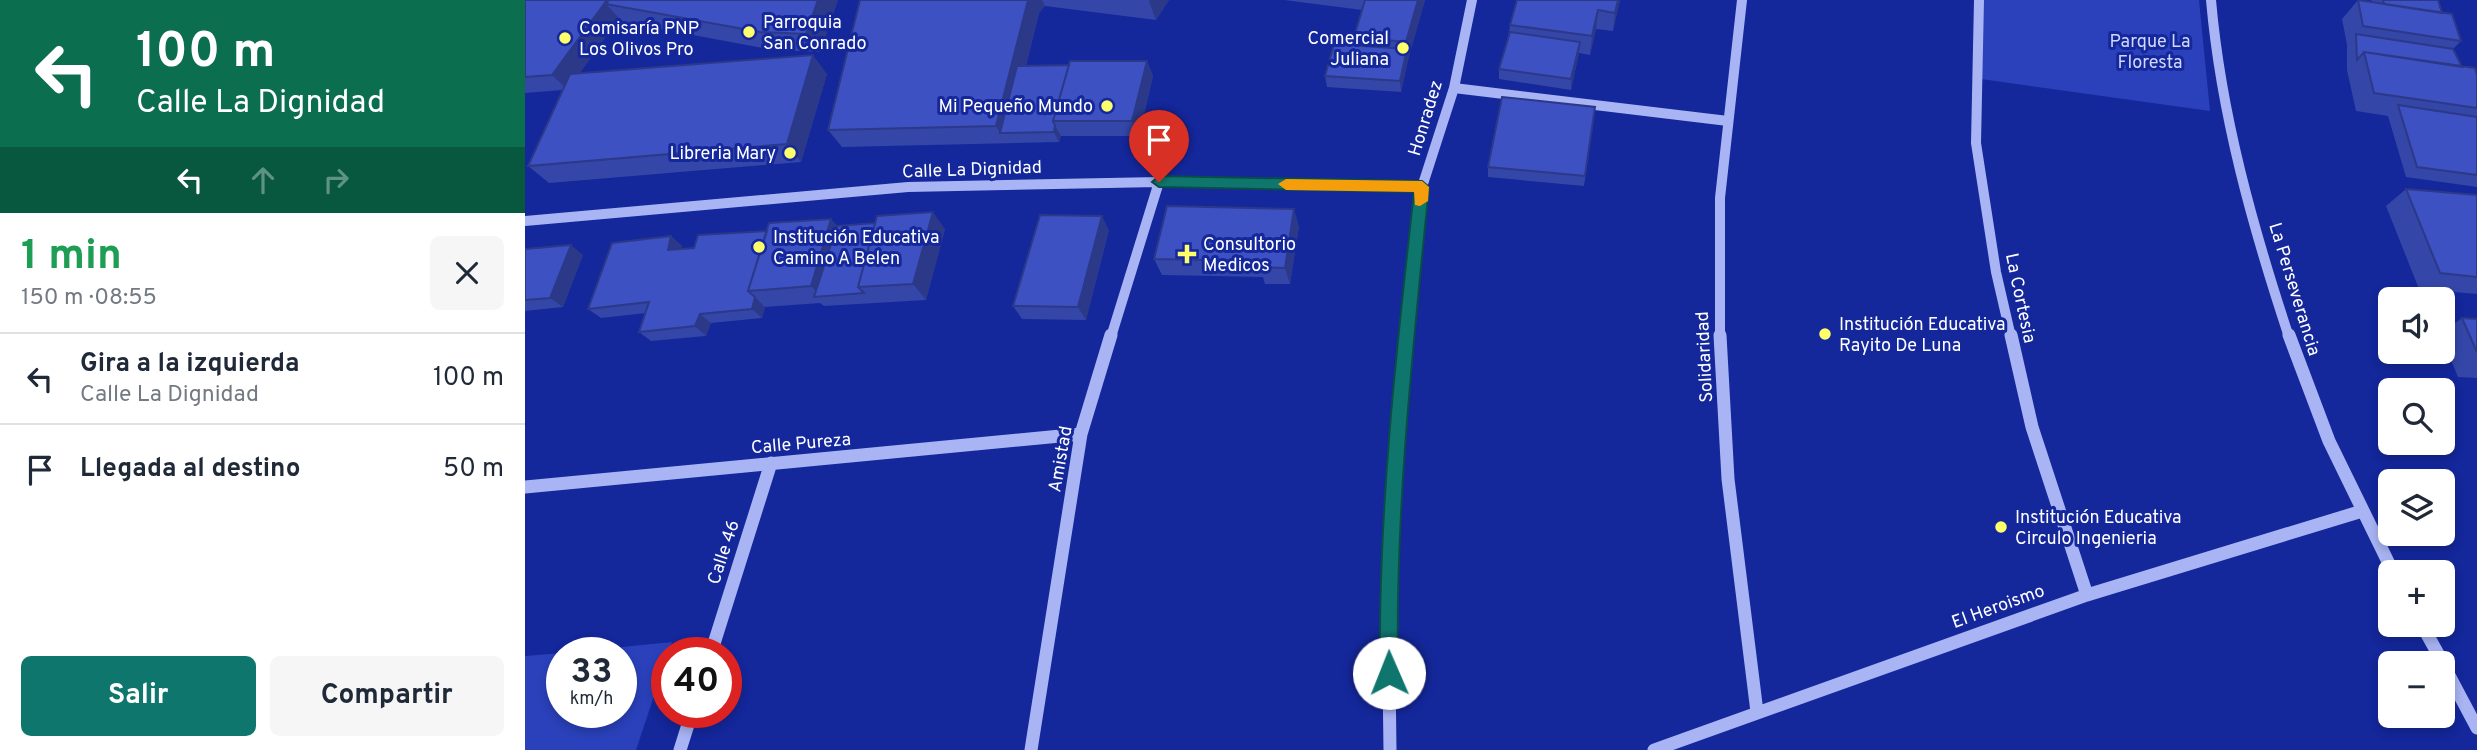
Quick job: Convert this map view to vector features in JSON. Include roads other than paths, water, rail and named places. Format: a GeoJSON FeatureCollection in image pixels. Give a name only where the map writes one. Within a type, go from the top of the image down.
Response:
{"type":"FeatureCollection","features":[{"type":"Feature","properties":{"kind":"street","name":"Honradez"},"geometry":{"type":"LineString","coordinates":[[1389,750],[1388,597],[1398,416],[1422,187],[1454,88],[1472,0]]}},
{"type":"Feature","properties":{"kind":"street","name":"Solidaridad"},"geometry":{"type":"LineString","coordinates":[[1742,0],[1720,198],[1718,304],[1728,480],[1757,712]]}},
{"type":"Feature","properties":{"kind":"street","name":"La Cortesia"},"geometry":{"type":"LineString","coordinates":[[1979,0],[1976,144],[1996,272],[2032,426],[2087,595]]}},
{"type":"Feature","properties":{"kind":"street","name":"La Perseverancia"},"geometry":{"type":"LineString","coordinates":[[2211,0],[2223,87],[2235,145],[2277,306],[2307,391],[2359,512],[2386,560]]}},
{"type":"Feature","properties":{"kind":"street"},"geometry":{"type":"LineString","coordinates":[[1454,88],[1728,121]]}},
{"type":"Feature","properties":{"kind":"street","name":"Calle La Dignidad"},"geometry":{"type":"LineString","coordinates":[[525,221],[908,187],[1159,182],[1422,187]]}},
{"type":"Feature","properties":{"kind":"street","name":"Amistad"},"geometry":{"type":"LineString","coordinates":[[1031,750],[1081,434],[1159,182]]}},
{"type":"Feature","properties":{"kind":"street","name":"Calle Pureza"},"geometry":{"type":"LineString","coordinates":[[525,487],[1081,434]]}},
{"type":"Feature","properties":{"kind":"street","name":"Calle 46"},"geometry":{"type":"LineString","coordinates":[[717,637],[771,463]]}},
{"type":"Feature","properties":{"kind":"street","name":"El Heroismo"},"geometry":{"type":"LineString","coordinates":[[1654,750],[2087,595],[2359,512]]}},
{"type":"Feature","properties":{"kind":"street"},"geometry":{"type":"LineString","coordinates":[[2455,687],[2477,728]]}},
{"type":"Feature","properties":{"kind":"street"},"geometry":{"type":"LineString","coordinates":[[680,750],[687,728]]}},
{"type":"Feature","properties":{"kind":"place","name":"Parroquia San Conrado"},"geometry":{"type":"Point","coordinates":[749,32]}},
{"type":"Feature","properties":{"kind":"place","name":"Comisaría PNP Los Olivos Pro"},"geometry":{"type":"Point","coordinates":[565,38]}},
{"type":"Feature","properties":{"kind":"place","name":"Comercial Juliana"},"geometry":{"type":"Point","coordinates":[1403,48]}},
{"type":"Feature","properties":{"kind":"place","name":"Mi Pequeño Mundo"},"geometry":{"type":"Point","coordinates":[1107,106]}},
{"type":"Feature","properties":{"kind":"place","name":"Libreria Mary"},"geometry":{"type":"Point","coordinates":[790,153]}},
{"type":"Feature","properties":{"kind":"place","name":"Institución Educativa Camino A Belen"},"geometry":{"type":"Point","coordinates":[759,247]}},
{"type":"Feature","properties":{"kind":"place","name":"Consultorio Medicos"},"geometry":{"type":"Point","coordinates":[1187,254]}},
{"type":"Feature","properties":{"kind":"place","name":"Institución Educativa Rayito De Luna"},"geometry":{"type":"Point","coordinates":[1825,334]}},
{"type":"Feature","properties":{"kind":"place","name":"Institución Educativa Circulo Ingenieria"},"geometry":{"type":"Point","coordinates":[2001,527]}},
{"type":"Feature","properties":{"kind":"park label","name":"Parque La Floresta"},"geometry":{"type":"Point","coordinates":[2150,51]}}]}
